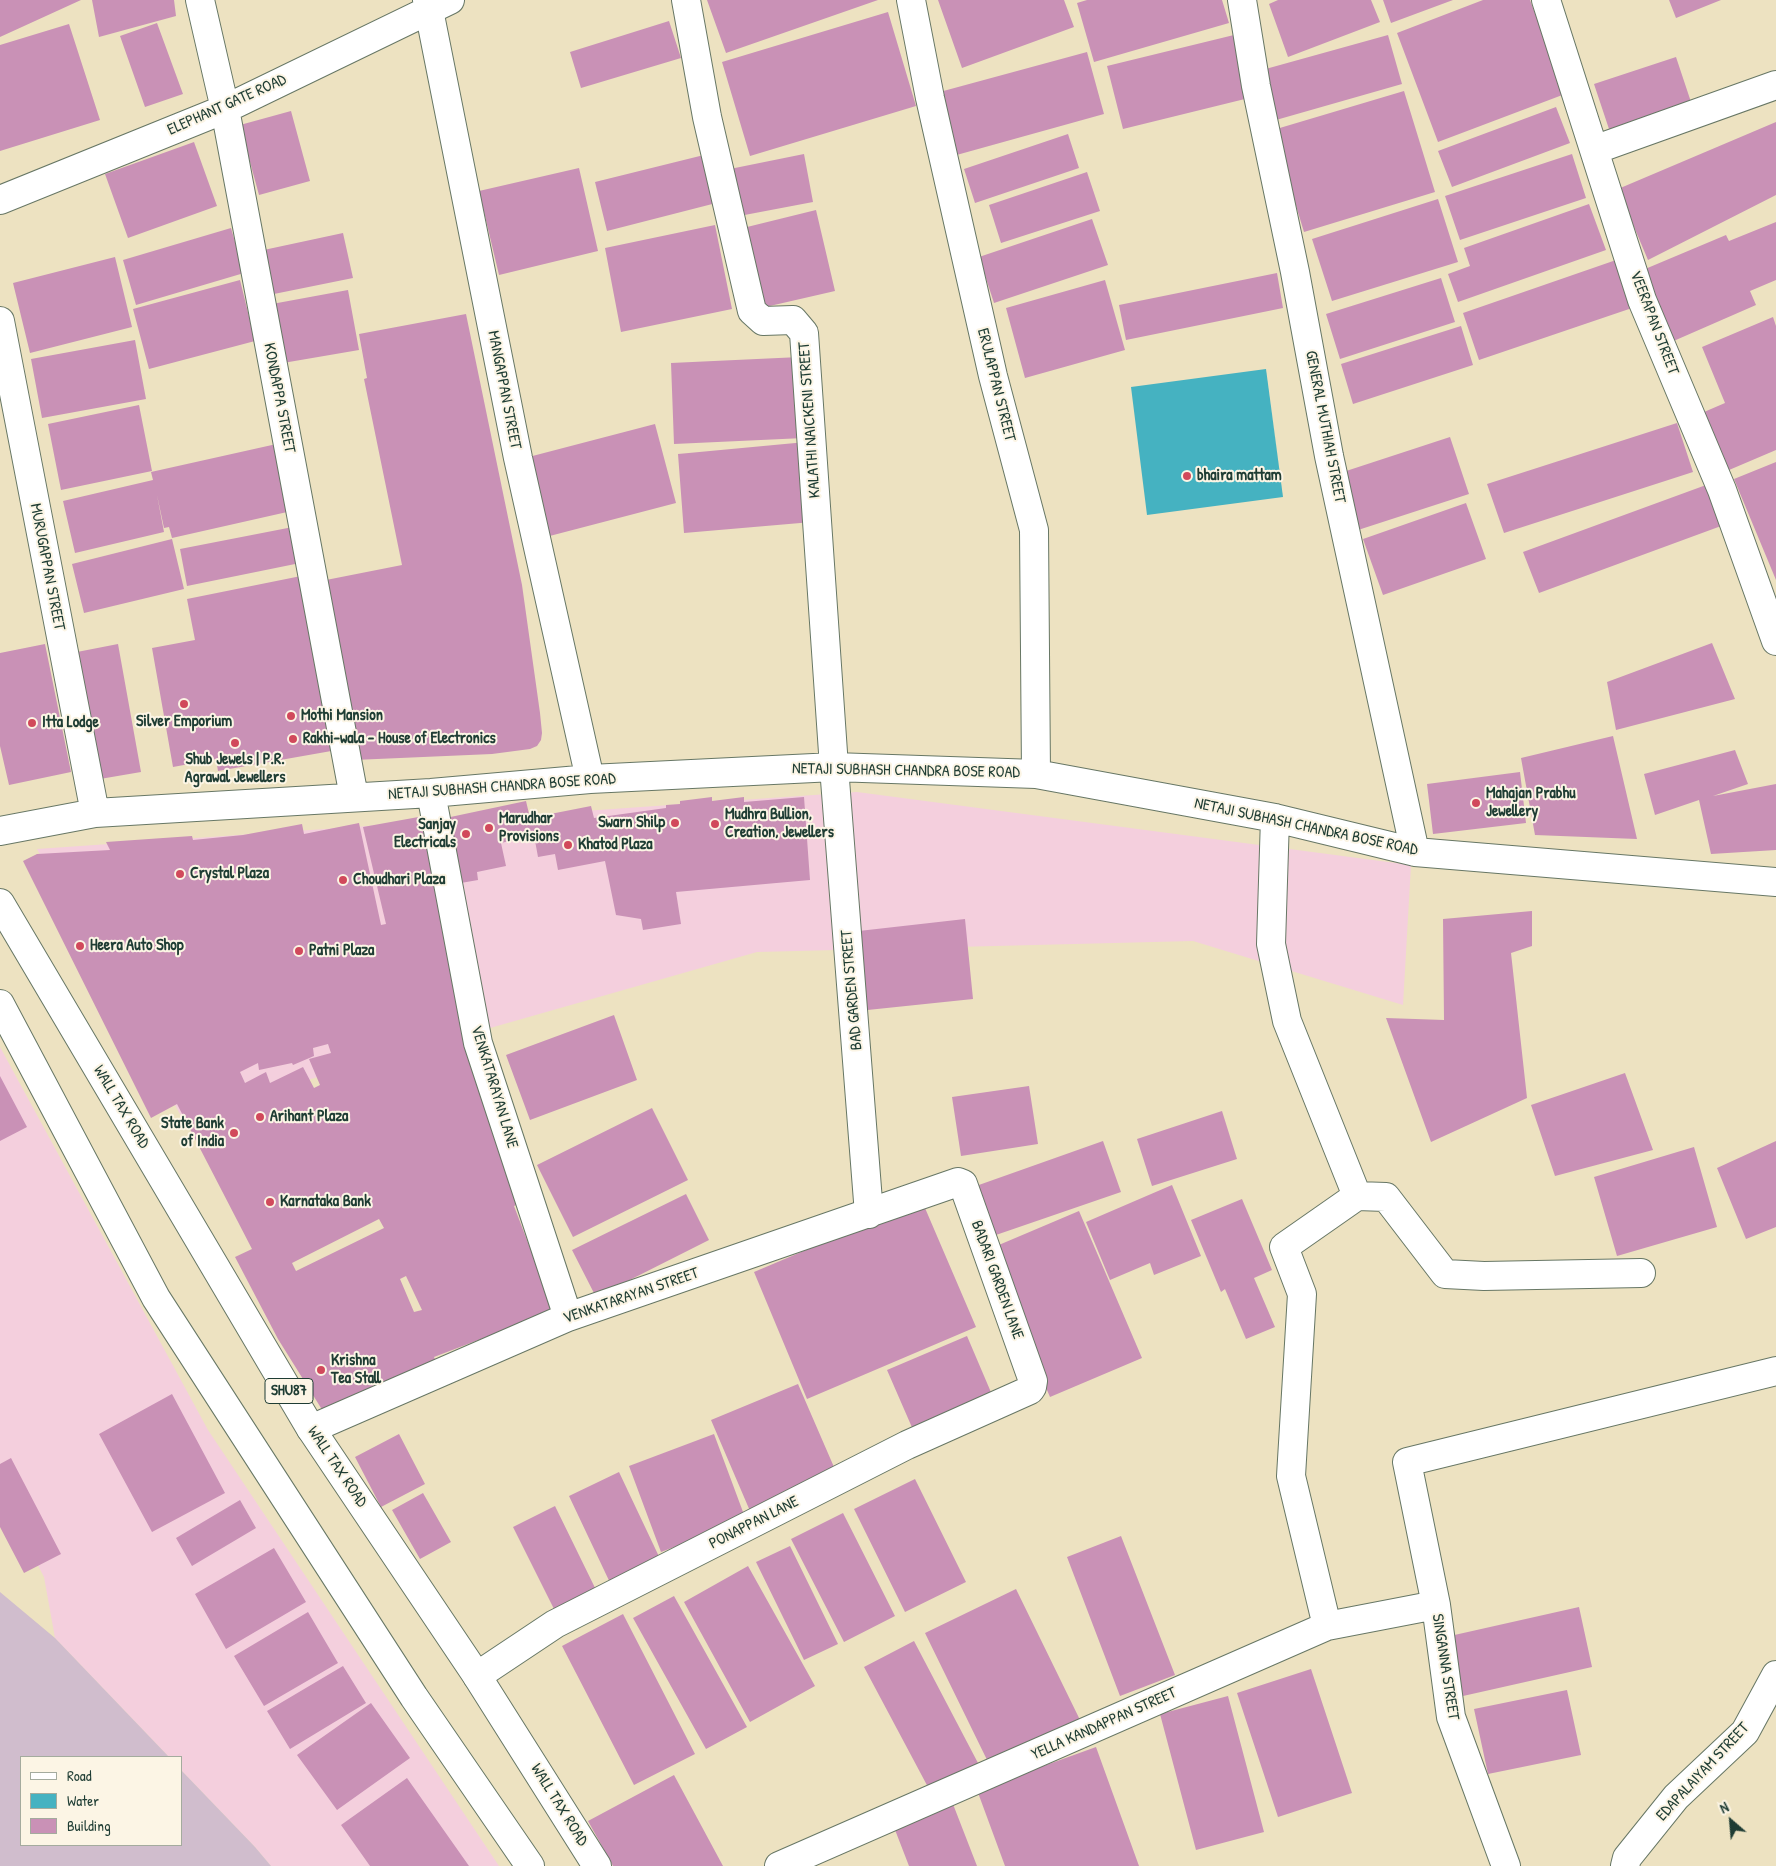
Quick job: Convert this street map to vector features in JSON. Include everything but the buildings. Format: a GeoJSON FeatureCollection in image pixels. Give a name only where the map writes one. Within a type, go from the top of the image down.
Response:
{"type":"FeatureCollection","features":[{"type":"Feature","properties":{"kind":"street","name":"KONDAPPA STREET"},"geometry":{"type":"LineString","coordinates":[[200,0],[224,109],[354,797]]}},
{"type":"Feature","properties":{"kind":"street","name":"KALATHI NAICKENI STREET"},"geometry":{"type":"LineString","coordinates":[[686,0],[707,117],[752,311],[763,321],[793,320],[804,333],[834,767]]}},
{"type":"Feature","properties":{"kind":"street","name":"ERULAPPAN STREET"},"geometry":{"type":"LineString","coordinates":[[911,0],[930,98],[993,376],[1034,530],[1036,774]]}},
{"type":"Feature","properties":{"kind":"street","name":"GENERAL MUTHIAH STREET"},"geometry":{"type":"LineString","coordinates":[[1242,0],[1256,86],[1295,272],[1329,456],[1415,852]]}},
{"type":"Feature","properties":{"kind":"street","name":"VEERAPAN STREET"},"geometry":{"type":"LineString","coordinates":[[1546,0],[1642,300],[1722,490],[1776,641]]}},
{"type":"Feature","properties":{"kind":"street","name":"ELEPHANT GATE ROAD"},"geometry":{"type":"LineString","coordinates":[[0,200],[224,109],[435,3]]}},
{"type":"Feature","properties":{"kind":"street","name":"MANGAPPAN STREET"},"geometry":{"type":"LineString","coordinates":[[435,3],[518,458],[590,779]]}},
{"type":"Feature","properties":{"kind":"street"},"geometry":{"type":"LineString","coordinates":[[1594,150],[1776,84]]}},
{"type":"Feature","properties":{"kind":"street","name":"MURUGAPPAN STREET"},"geometry":{"type":"LineString","coordinates":[[0,321],[95,813]]}},
{"type":"Feature","properties":{"kind":"street","name":"NETAJI SUBHASH CHANDRA BOSE ROAD"},"geometry":{"type":"LineString","coordinates":[[0,831],[95,813],[431,793],[590,779],[834,767],[1036,774],[1275,818],[1415,852],[1776,882]]}},
{"type":"Feature","properties":{"kind":"street","name":"BAD GARDEN STREET"},"geometry":{"type":"LineString","coordinates":[[834,767],[869,1214]]}},
{"type":"Feature","properties":{"kind":"street","name":"VENKATARAYAN LANE"},"geometry":{"type":"LineString","coordinates":[[431,793],[478,1043],[568,1317]]}},
{"type":"Feature","properties":{"kind":"street"},"geometry":{"type":"LineString","coordinates":[[1275,818],[1271,944],[1287,1021],[1357,1196]]}},
{"type":"Feature","properties":{"kind":"street","name":"WALL TAX ROAD"},"geometry":{"type":"LineString","coordinates":[[0,903],[311,1429],[478,1676],[598,1866]]}},
{"type":"Feature","properties":{"kind":"street"},"geometry":{"type":"LineString","coordinates":[[0,1004],[156,1298],[414,1697],[530,1866]]}},
{"type":"Feature","properties":{"kind":"street","name":"VENKATARAYAN STREET"},"geometry":{"type":"LineString","coordinates":[[311,1429],[568,1317],[958,1182]]}},
{"type":"Feature","properties":{"kind":"street","name":"BADARI GARDEN LANE"},"geometry":{"type":"LineString","coordinates":[[958,1182],[963,1184],[1033,1381]]}},
{"type":"Feature","properties":{"kind":"street"},"geometry":{"type":"LineString","coordinates":[[1327,1626],[1292,1476],[1302,1294],[1284,1247],[1357,1196],[1386,1197],[1446,1274],[1484,1276],[1641,1272]]}},
{"type":"Feature","properties":{"kind":"street","name":"SINGANNA STREET"},"geometry":{"type":"LineString","coordinates":[[1506,1866],[1451,1718],[1436,1605],[1407,1462],[1776,1371]]}},
{"type":"Feature","properties":{"kind":"street","name":"PONAPPAN LANE"},"geometry":{"type":"LineString","coordinates":[[478,1676],[555,1624],[907,1445],[1030,1390],[1033,1381]]}},
{"type":"Feature","properties":{"kind":"street","name":"YELLA KANDAPPAN STREET"},"geometry":{"type":"LineString","coordinates":[[780,1866],[1327,1626],[1436,1605]]}},
{"type":"Feature","properties":{"kind":"street","name":"EDAPALAIYAM STREET"},"geometry":{"type":"LineString","coordinates":[[1625,1866],[1627,1858],[1676,1797],[1745,1732],[1776,1675]]}},
{"type":"Feature","properties":{"kind":"shaded area"},"geometry":{"type":"Polygon","coordinates":[[[857,792],[1411,865],[1403,1005],[1193,941],[757,952],[181,1116],[37,849],[857,792]]]}},
{"type":"Feature","properties":{"kind":"shaded area"},"geometry":{"type":"Polygon","coordinates":[[[0,1047],[208,1430],[499,1866],[271,1866],[182,1771],[182,1756],[168,1756],[55,1638],[44,1577],[0,1493],[0,1047]]]}},
{"type":"Feature","properties":{"kind":"shaded area"},"geometry":{"type":"Polygon","coordinates":[[[0,1592],[55,1638],[168,1756],[20,1756],[20,1846],[182,1846],[182,1771],[271,1866],[0,1866],[0,1592]]]}},
{"type":"Feature","properties":{"kind":"water"},"geometry":{"type":"Polygon","coordinates":[[[1266,369],[1283,497],[1147,515],[1131,387],[1266,369]]]}},
{"type":"Feature","properties":{"kind":"place","name":"bhaira mattam"},"geometry":{"type":"Point","coordinates":[1187,476]}},
{"type":"Feature","properties":{"kind":"place","name":"Silver Emporium"},"geometry":{"type":"Point","coordinates":[184,704]}},
{"type":"Feature","properties":{"kind":"place","name":"Mothi Mansion"},"geometry":{"type":"Point","coordinates":[291,716]}},
{"type":"Feature","properties":{"kind":"place","name":"Itta Lodge"},"geometry":{"type":"Point","coordinates":[32,723]}},
{"type":"Feature","properties":{"kind":"place","name":"Rakhi-wala - House of Electronics"},"geometry":{"type":"Point","coordinates":[293,739]}},
{"type":"Feature","properties":{"kind":"place","name":"Shub Jewels | P.R. Agrawal Jewellers"},"geometry":{"type":"Point","coordinates":[235,743]}},
{"type":"Feature","properties":{"kind":"place","name":"Mahajan Prabhu Jewellery"},"geometry":{"type":"Point","coordinates":[1476,803]}},
{"type":"Feature","properties":{"kind":"place","name":"Swarn Shilp"},"geometry":{"type":"Point","coordinates":[675,823]}},
{"type":"Feature","properties":{"kind":"place","name":"Mudhra Bullion, Creation, Jewellers"},"geometry":{"type":"Point","coordinates":[715,824]}},
{"type":"Feature","properties":{"kind":"place","name":"Marudhar Provisions"},"geometry":{"type":"Point","coordinates":[489,828]}},
{"type":"Feature","properties":{"kind":"place","name":"Sanjay Electricals"},"geometry":{"type":"Point","coordinates":[466,834]}},
{"type":"Feature","properties":{"kind":"place","name":"Khatod Plaza"},"geometry":{"type":"Point","coordinates":[568,845]}},
{"type":"Feature","properties":{"kind":"place","name":"Crystal Plaza"},"geometry":{"type":"Point","coordinates":[180,874]}},
{"type":"Feature","properties":{"kind":"place","name":"Choudhari Plaza"},"geometry":{"type":"Point","coordinates":[343,880]}},
{"type":"Feature","properties":{"kind":"place","name":"Heera Auto Shop"},"geometry":{"type":"Point","coordinates":[80,946]}},
{"type":"Feature","properties":{"kind":"place","name":"Patni Plaza"},"geometry":{"type":"Point","coordinates":[299,951]}},
{"type":"Feature","properties":{"kind":"place","name":"Arihant Plaza"},"geometry":{"type":"Point","coordinates":[260,1117]}},
{"type":"Feature","properties":{"kind":"place","name":"State Bank of India"},"geometry":{"type":"Point","coordinates":[234,1133]}},
{"type":"Feature","properties":{"kind":"place","name":"Karnataka Bank"},"geometry":{"type":"Point","coordinates":[270,1202]}},
{"type":"Feature","properties":{"kind":"place","name":"Krishna Tea Stall"},"geometry":{"type":"Point","coordinates":[321,1370]}}]}
